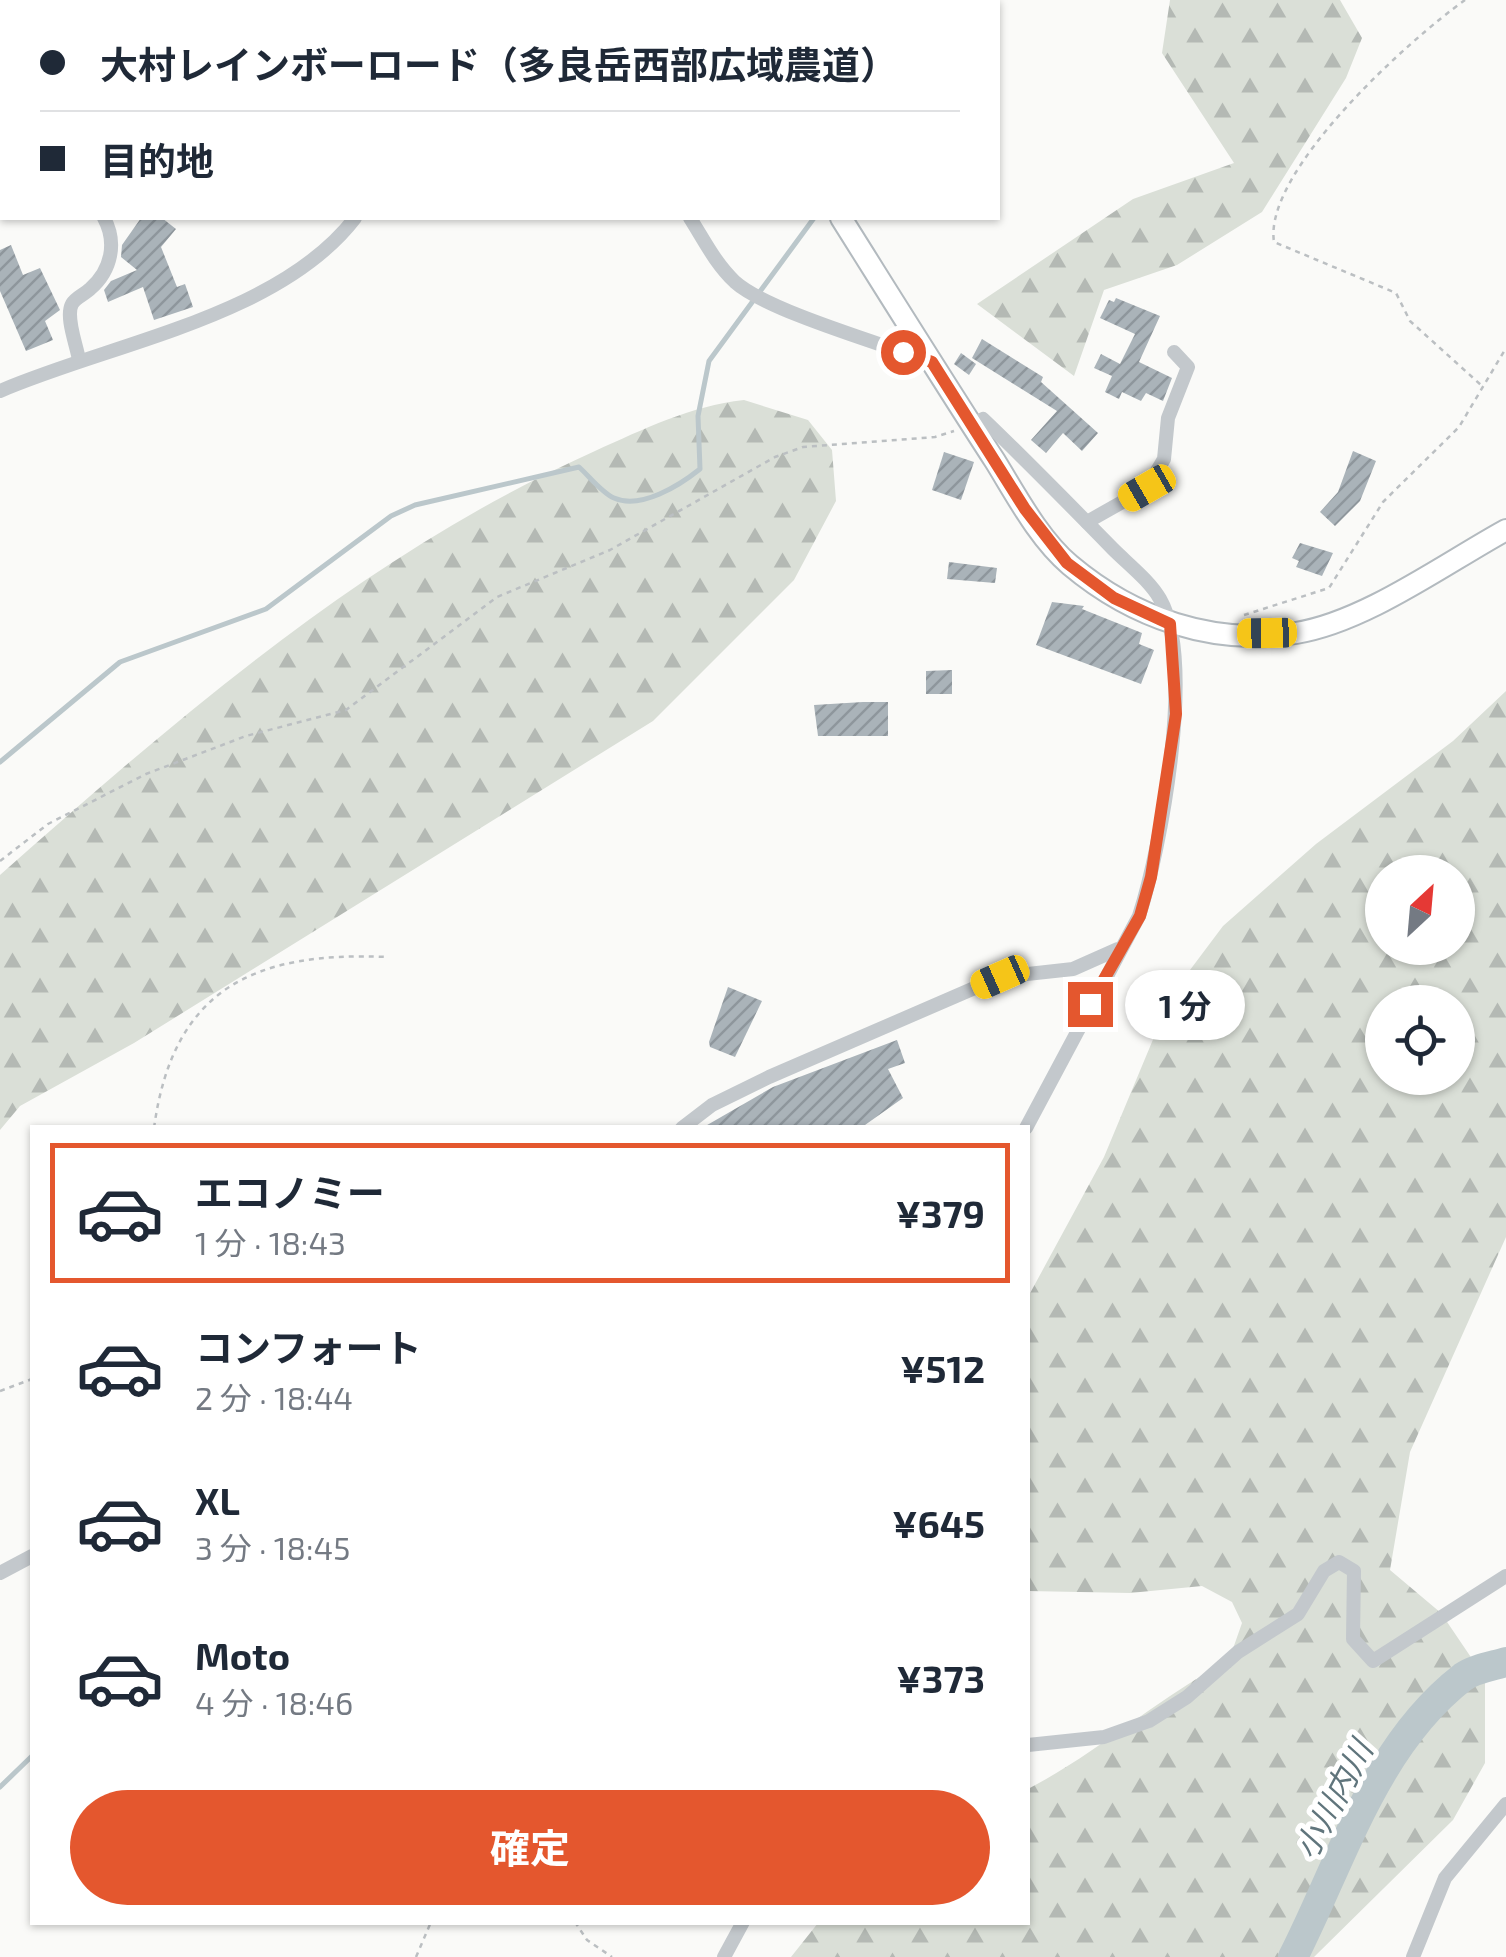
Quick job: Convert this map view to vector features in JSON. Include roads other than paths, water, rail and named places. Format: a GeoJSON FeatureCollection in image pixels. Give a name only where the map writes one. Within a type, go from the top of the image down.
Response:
{"type":"FeatureCollection","features":[{"type":"Feature","properties":{"kind":"street"},"geometry":{"type":"LineString","coordinates":[[79,360],[70,314],[72,303],[95,285],[113,248],[113,234],[105,220]]}},
{"type":"Feature","properties":{"kind":"street"},"geometry":{"type":"LineString","coordinates":[[0,391],[220,311],[304,267],[354,220]]}},
{"type":"Feature","properties":{"kind":"street"},"geometry":{"type":"LineString","coordinates":[[691,220],[711,255],[736,283],[762,300],[932,362]]}},
{"type":"Feature","properties":{"kind":"street"},"geometry":{"type":"LineString","coordinates":[[842,220],[1025,509],[1067,563],[1114,598],[1170,624],[1238,634],[1296,633],[1356,613],[1506,530]]}},
{"type":"Feature","properties":{"kind":"street"},"geometry":{"type":"LineString","coordinates":[[1087,522],[1147,488],[1164,459],[1168,418],[1188,367],[1174,352]]}},
{"type":"Feature","properties":{"kind":"street"},"geometry":{"type":"LineString","coordinates":[[971,425],[983,418],[1160,597],[1170,624],[1176,714],[1151,877],[1140,916],[1119,948],[1028,1125]]}},
{"type":"Feature","properties":{"kind":"street"},"geometry":{"type":"LineString","coordinates":[[686,1125],[712,1105],[768,1077],[1000,977],[1073,970],[1119,948]]}},
{"type":"Feature","properties":{"kind":"street"},"geometry":{"type":"LineString","coordinates":[[0,1573],[30,1557]]}},
{"type":"Feature","properties":{"kind":"street"},"geometry":{"type":"LineString","coordinates":[[1030,1745],[1104,1737],[1149,1721],[1187,1697],[1238,1652],[1298,1614],[1324,1571],[1339,1562],[1354,1572],[1353,1639],[1373,1661],[1506,1576]]}},
{"type":"Feature","properties":{"kind":"street"},"geometry":{"type":"LineString","coordinates":[[1413,1957],[1445,1878],[1506,1804]]}},
{"type":"Feature","properties":{"kind":"street"},"geometry":{"type":"LineString","coordinates":[[724,1957],[741,1925]]}},
{"type":"Feature","properties":{"kind":"waterway"},"geometry":{"type":"LineString","coordinates":[[0,762],[120,662],[266,609],[391,516],[415,505],[579,467],[605,492],[625,501],[648,498],[682,482],[700,469],[698,416],[709,361],[813,220]]}},
{"type":"Feature","properties":{"kind":"waterway","name":"小川内川"},"geometry":{"type":"LineString","coordinates":[[1293,1957],[1363,1807],[1406,1736],[1463,1677],[1506,1662]]}},
{"type":"Feature","properties":{"kind":"waterway"},"geometry":{"type":"LineString","coordinates":[[0,1787],[30,1758]]}}]}
